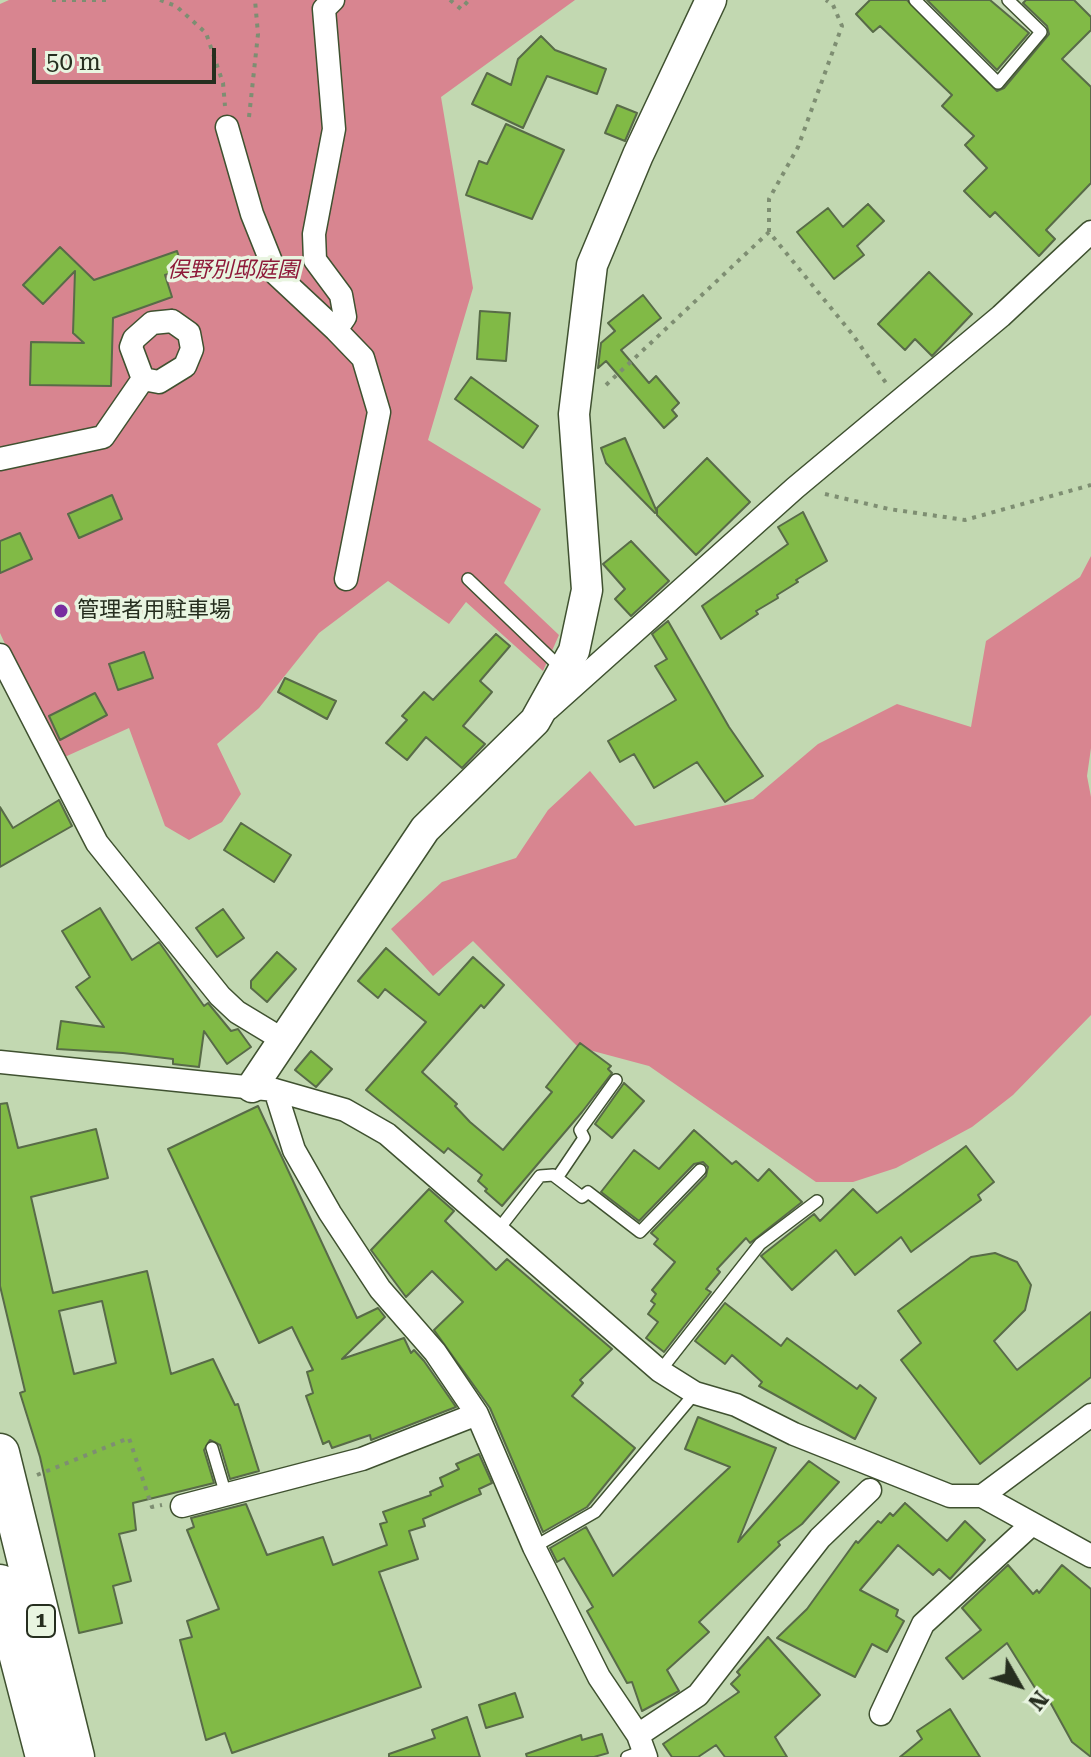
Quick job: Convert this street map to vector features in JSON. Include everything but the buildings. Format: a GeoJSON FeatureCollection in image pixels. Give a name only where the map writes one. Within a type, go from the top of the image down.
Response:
{"type":"FeatureCollection","features":[{"type":"Feature","properties":{"kind":"highway","name":"1"},"geometry":{"type":"LineString","coordinates":[[8,1470],[75,1757]]}},
{"type":"Feature","properties":{"kind":"highway","name":"1"},"geometry":{"type":"LineString","coordinates":[[0,1584],[45,1757]]}},
{"type":"Feature","properties":{"kind":"street"},"geometry":{"type":"LineString","coordinates":[[333,0],[324,9],[334,129],[314,234],[315,260],[341,295],[345,317],[336,330]]}},
{"type":"Feature","properties":{"kind":"street"},"geometry":{"type":"LineString","coordinates":[[535,721],[574,651],[587,590],[574,414],[592,265],[638,155],[711,0]]}},
{"type":"Feature","properties":{"kind":"street"},"geometry":{"type":"LineString","coordinates":[[227,127],[252,214],[276,274],[363,358],[379,412],[346,579]]}},
{"type":"Feature","properties":{"kind":"street"},"geometry":{"type":"LineString","coordinates":[[870,1490],[820,1538],[698,1695],[638,1750],[534,1547],[477,1414],[435,1352],[380,1289],[330,1213],[294,1150],[264,1088],[285,1041],[425,829],[535,721],[795,488],[1001,316],[1091,232]]}},
{"type":"Feature","properties":{"kind":"street"},"geometry":{"type":"LineString","coordinates":[[0,459],[103,437],[143,379]]}},
{"type":"Feature","properties":{"kind":"street"},"geometry":{"type":"LineString","coordinates":[[0,655],[97,843],[220,996],[237,1012],[285,1041]]}},
{"type":"Feature","properties":{"kind":"street"},"geometry":{"type":"LineString","coordinates":[[0,1062],[264,1088],[331,1105],[367,1120],[660,1371],[695,1393],[736,1405],[794,1434],[950,1496],[982,1496],[1091,1556]]}},
{"type":"Feature","properties":{"kind":"street"},"geometry":{"type":"LineString","coordinates":[[182,1506],[362,1459],[477,1414]]}},
{"type":"Feature","properties":{"kind":"street"},"geometry":{"type":"LineString","coordinates":[[982,1496],[1091,1415]]}},
{"type":"Feature","properties":{"kind":"street"},"geometry":{"type":"LineString","coordinates":[[881,1714],[923,1624],[1032,1524]]}},
{"type":"Feature","properties":{"kind":"lane"},"geometry":{"type":"LineString","coordinates":[[915,0],[998,83],[1041,32],[1008,0]]}},
{"type":"Feature","properties":{"kind":"lane"},"geometry":{"type":"LineString","coordinates":[[468,579],[564,670]]}},
{"type":"Feature","properties":{"kind":"lane"},"geometry":{"type":"LineString","coordinates":[[557,1178],[584,1138],[580,1130],[616,1080]]}},
{"type":"Feature","properties":{"kind":"lane"},"geometry":{"type":"LineString","coordinates":[[498,1230],[540,1176],[557,1178],[582,1197],[588,1192],[640,1232],[700,1170]]}},
{"type":"Feature","properties":{"kind":"lane"},"geometry":{"type":"LineString","coordinates":[[660,1371],[760,1244],[817,1201]]}},
{"type":"Feature","properties":{"kind":"lane"},"geometry":{"type":"LineString","coordinates":[[534,1547],[595,1512],[695,1393]]}},
{"type":"Feature","properties":{"kind":"lane"},"geometry":{"type":"LineString","coordinates":[[212,1448],[226,1495]]}},
{"type":"Feature","properties":{"kind":"path"},"geometry":{"type":"LineString","coordinates":[[52,0],[107,0]]}},
{"type":"Feature","properties":{"kind":"path"},"geometry":{"type":"LineString","coordinates":[[160,0],[176,6],[206,33],[223,83],[227,127]]}},
{"type":"Feature","properties":{"kind":"path"},"geometry":{"type":"LineString","coordinates":[[236,156],[248,127],[251,76],[258,34],[255,0]]}},
{"type":"Feature","properties":{"kind":"path"},"geometry":{"type":"LineString","coordinates":[[450,0],[461,9],[469,0]]}},
{"type":"Feature","properties":{"kind":"path"},"geometry":{"type":"LineString","coordinates":[[826,0],[833,5],[842,26],[798,147],[769,199],[769,232],[853,335],[899,401]]}},
{"type":"Feature","properties":{"kind":"path"},"geometry":{"type":"LineString","coordinates":[[574,414],[769,232]]}},
{"type":"Feature","properties":{"kind":"path"},"geometry":{"type":"LineString","coordinates":[[795,488],[889,509],[965,520],[1091,485]]}},
{"type":"Feature","properties":{"kind":"path"},"geometry":{"type":"LineString","coordinates":[[8,1470],[129,1438],[152,1507],[177,1502],[182,1506]]}},
{"type":"Feature","properties":{"kind":"green space","name":"俣野別邸庭園"},"geometry":{"type":"Polygon","coordinates":[[[9,0],[575,0],[441,97],[473,288],[428,440],[541,509],[504,583],[559,635],[543,671],[466,602],[449,624],[388,581],[319,633],[259,708],[217,744],[241,794],[222,822],[189,840],[165,826],[129,728],[58,760],[0,633],[0,4],[9,0]]]}},
{"type":"Feature","properties":{"kind":"green space"},"geometry":{"type":"Polygon","coordinates":[[[1091,556],[1091,748],[1087,776],[1091,797],[1091,1015],[1013,1095],[972,1127],[896,1168],[853,1182],[816,1182],[649,1066],[578,1047],[473,941],[433,976],[391,929],[442,882],[516,858],[548,810],[590,771],[635,826],[753,799],[818,744],[897,704],[971,727],[986,641],[1080,577],[1091,556]]]}},
{"type":"Feature","properties":{"kind":"place","name":"管理者用駐車場"},"geometry":{"type":"Point","coordinates":[61,611]}}]}
